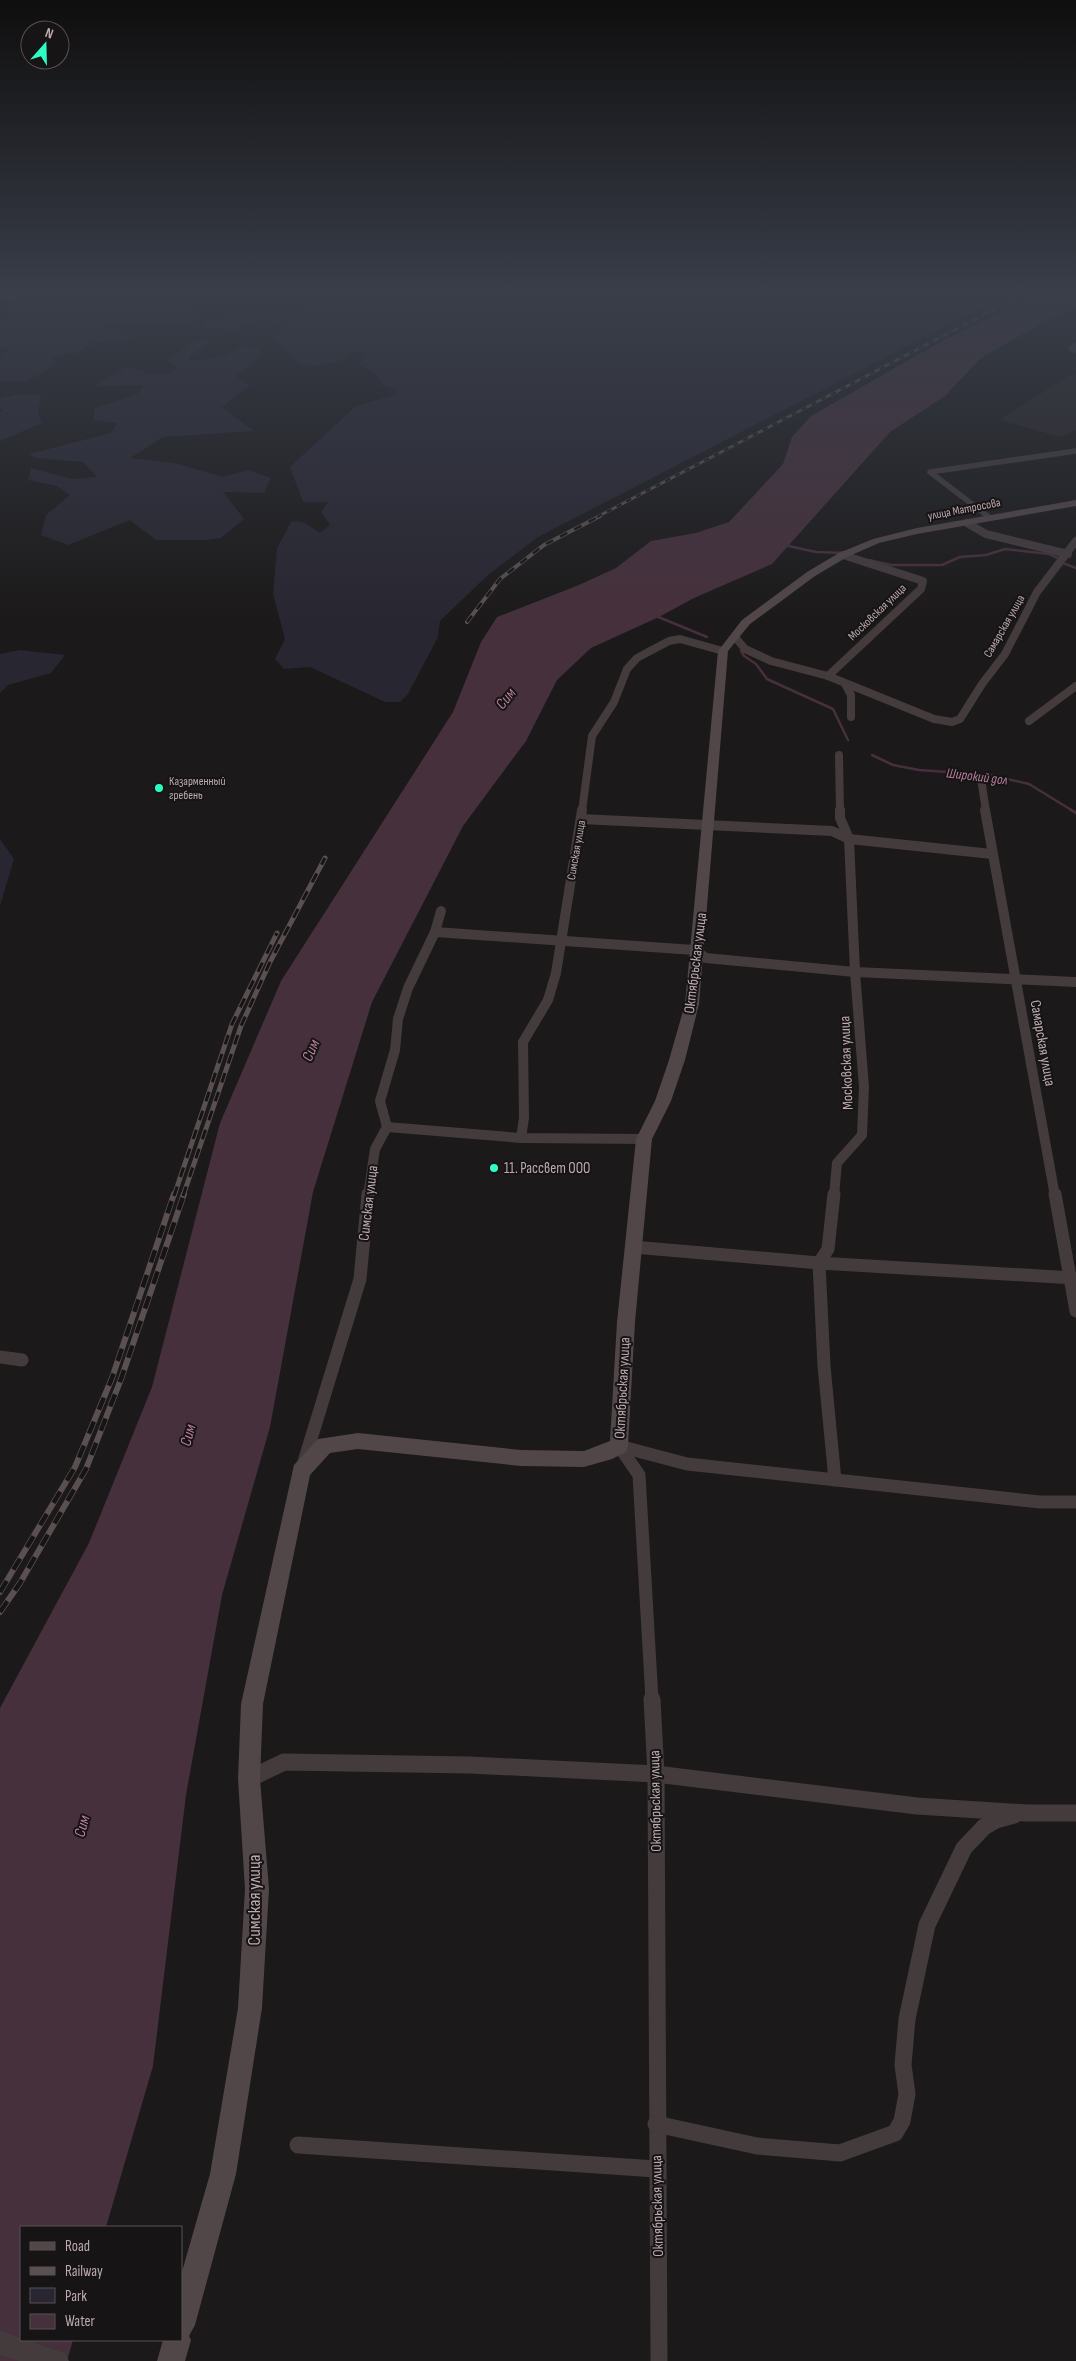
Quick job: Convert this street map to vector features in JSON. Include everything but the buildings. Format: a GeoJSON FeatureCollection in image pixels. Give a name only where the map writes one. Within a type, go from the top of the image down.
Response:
{"type":"FeatureCollection","features":[{"type":"Feature","properties":{"kind":"main road","name":"улица Матросова"},"geometry":{"type":"LineString","coordinates":[[843,555],[858,547],[917,530],[1076,503]]}},
{"type":"Feature","properties":{"kind":"main road"},"geometry":{"type":"LineString","coordinates":[[723,651],[746,622],[762,609],[811,574],[843,555]]}},
{"type":"Feature","properties":{"kind":"main road","name":"Октябрьская улица"},"geometry":{"type":"LineString","coordinates":[[619,1446],[623,1402],[626,1322],[644,1139],[663,1101],[677,1060],[692,1004],[698,953],[707,826],[723,651]]}},
{"type":"Feature","properties":{"kind":"main road"},"geometry":{"type":"LineString","coordinates":[[301,1471],[325,1445],[358,1441],[520,1458],[563,1459],[584,1458],[605,1453],[619,1446]]}},
{"type":"Feature","properties":{"kind":"main road","name":"Симская улица"},"geometry":{"type":"LineString","coordinates":[[182,2321],[223,2174],[250,2008],[257,1889],[249,1779],[252,1704],[301,1471]]}},
{"type":"Feature","properties":{"kind":"main road"},"geometry":{"type":"LineString","coordinates":[[171,2361],[177,2341]]}},
{"type":"Feature","properties":{"kind":"street"},"geometry":{"type":"LineString","coordinates":[[989,517],[934,478],[930,472],[1076,451]]}},
{"type":"Feature","properties":{"kind":"street"},"geometry":{"type":"LineString","coordinates":[[967,523],[986,534],[1068,554]]}},
{"type":"Feature","properties":{"kind":"street","name":"Самарская улица"},"geometry":{"type":"LineString","coordinates":[[844,684],[889,699],[934,719],[952,722],[960,719],[982,684],[1005,654],[1038,592],[1068,554],[1076,540]]}},
{"type":"Feature","properties":{"kind":"street","name":"Московская улица"},"geometry":{"type":"LineString","coordinates":[[828,676],[921,589],[923,581],[843,555]]}},
{"type":"Feature","properties":{"kind":"street"},"geometry":{"type":"LineString","coordinates":[[735,637],[745,649],[771,661],[828,676],[844,684],[851,695],[852,717]]}},
{"type":"Feature","properties":{"kind":"street","name":"Симская улица"},"geometry":{"type":"LineString","coordinates":[[521,1138],[524,1118],[523,1042],[548,1000],[556,973],[559,941],[581,818],[592,736],[614,702],[627,669],[637,658],[669,640],[689,640],[723,651]]}},
{"type":"Feature","properties":{"kind":"street"},"geometry":{"type":"LineString","coordinates":[[1029,721],[1076,686]]}},
{"type":"Feature","properties":{"kind":"street","name":"Московская улица"},"geometry":{"type":"LineString","coordinates":[[835,1480],[824,1366],[819,1263],[828,1249],[837,1163],[862,1135],[864,1087],[855,972],[849,839],[840,818],[839,755]]}},
{"type":"Feature","properties":{"kind":"street","name":"Самарская улица"},"geometry":{"type":"LineString","coordinates":[[981,779],[992,854],[1072,1278],[1076,1311]]}},
{"type":"Feature","properties":{"kind":"street"},"geometry":{"type":"LineString","coordinates":[[581,818],[832,831],[849,839],[992,854]]}},
{"type":"Feature","properties":{"kind":"street"},"geometry":{"type":"LineString","coordinates":[[441,911],[435,932],[408,988],[398,1019],[395,1050],[380,1102],[387,1127],[521,1138],[644,1139]]}},
{"type":"Feature","properties":{"kind":"street"},"geometry":{"type":"LineString","coordinates":[[435,932],[694,950],[706,958],[855,972],[1076,982]]}},
{"type":"Feature","properties":{"kind":"street","name":"Симская улица"},"geometry":{"type":"LineString","coordinates":[[301,1471],[360,1279],[368,1193],[375,1149],[387,1127]]}},
{"type":"Feature","properties":{"kind":"street"},"geometry":{"type":"LineString","coordinates":[[633,1247],[819,1263],[1072,1278]]}},
{"type":"Feature","properties":{"kind":"street"},"geometry":{"type":"LineString","coordinates":[[0,1357],[22,1360]]}},
{"type":"Feature","properties":{"kind":"street"},"geometry":{"type":"LineString","coordinates":[[619,1446],[687,1464],[1040,1502],[1076,1502]]}},
{"type":"Feature","properties":{"kind":"street","name":"Октябрьская улица"},"geometry":{"type":"LineString","coordinates":[[619,1446],[639,1475],[656,1774],[658,2361]]}},
{"type":"Feature","properties":{"kind":"street"},"geometry":{"type":"LineString","coordinates":[[249,1779],[284,1762],[470,1765],[656,1774],[917,1806],[1026,1813],[1076,1813]]}},
{"type":"Feature","properties":{"kind":"street"},"geometry":{"type":"LineString","coordinates":[[656,2124],[757,2146],[840,2153],[895,2133],[902,2121],[907,2094],[904,2065],[907,2019],[926,1924],[964,1848],[984,1827],[996,1820],[1026,1813]]}},
{"type":"Feature","properties":{"kind":"street"},"geometry":{"type":"LineString","coordinates":[[298,2145],[656,2169]]}},
{"type":"Feature","properties":{"kind":"street"},"geometry":{"type":"LineString","coordinates":[[0,2343],[58,2361]]}},
{"type":"Feature","properties":{"kind":"shaded area"},"geometry":{"type":"Polygon","coordinates":[[[1026,403],[1076,403],[1076,430],[1061,437],[999,420],[1026,403]]]}},
{"type":"Feature","properties":{"kind":"green space"},"geometry":{"type":"Polygon","coordinates":[[[0,403],[40,403],[38,414],[42,423],[0,441],[0,412],[3,412],[0,408],[0,403]]]}},
{"type":"Feature","properties":{"kind":"green space"},"geometry":{"type":"Polygon","coordinates":[[[110,403],[227,403],[222,407],[254,431],[163,437],[130,458],[174,463],[223,477],[248,470],[271,478],[264,493],[223,492],[244,519],[221,538],[205,540],[156,540],[130,520],[68,545],[41,535],[46,515],[70,495],[57,486],[28,480],[31,468],[72,479],[97,477],[83,462],[36,458],[29,454],[111,433],[117,423],[93,420],[95,408],[110,403]]]}},
{"type":"Feature","properties":{"kind":"green space"},"geometry":{"type":"Polygon","coordinates":[[[366,403],[797,403],[538,537],[488,575],[440,621],[438,637],[408,694],[400,702],[385,702],[310,667],[284,669],[275,659],[285,639],[273,594],[277,548],[291,522],[303,523],[320,533],[330,525],[321,512],[328,502],[303,502],[290,467],[356,406],[366,403]]]}},
{"type":"Feature","properties":{"kind":"green space"},"geometry":{"type":"Polygon","coordinates":[[[20,650],[65,655],[51,673],[8,685],[0,693],[0,654],[20,650]]]}},
{"type":"Feature","properties":{"kind":"green space"},"geometry":{"type":"Polygon","coordinates":[[[0,839],[14,859],[0,906],[0,839]]]}},
{"type":"Feature","properties":{"kind":"water","name":"Сим"},"geometry":{"type":"Polygon","coordinates":[[[833,403],[934,403],[890,432],[772,564],[694,598],[659,617],[591,648],[557,680],[526,741],[463,826],[372,1002],[313,1192],[270,1427],[222,1595],[186,1795],[153,2066],[106,2226],[20,2226],[20,2341],[73,2341],[67,2361],[0,2361],[0,1708],[89,1543],[152,1387],[220,1123],[281,981],[453,712],[481,642],[497,617],[579,585],[616,568],[651,541],[696,533],[729,522],[783,464],[792,437],[811,416],[833,403]]]}},
{"type":"Feature","properties":{"kind":"waterway"},"geometry":{"type":"LineString","coordinates":[[784,545],[816,552],[845,553]]}},
{"type":"Feature","properties":{"kind":"waterway"},"geometry":{"type":"LineString","coordinates":[[869,560],[891,565],[942,565],[960,557],[986,555],[1005,549],[1049,554],[1060,559],[1058,561],[1076,568]]}},
{"type":"Feature","properties":{"kind":"waterway"},"geometry":{"type":"LineString","coordinates":[[656,616],[707,637]]}},
{"type":"Feature","properties":{"kind":"waterway"},"geometry":{"type":"LineString","coordinates":[[741,651],[744,656],[756,664],[767,679],[833,709],[848,740]]}},
{"type":"Feature","properties":{"kind":"waterway","name":"Широкий дол"},"geometry":{"type":"LineString","coordinates":[[872,755],[893,765],[919,770],[990,775],[1029,784],[1073,811]]}},
{"type":"Feature","properties":{"kind":"waterway","name":"Широкий дол"},"geometry":{"type":"LineString","coordinates":[[1071,810],[1076,813]]}},
{"type":"Feature","properties":{"kind":"railway"},"geometry":{"type":"LineString","coordinates":[[597,517],[814,403]]}},
{"type":"Feature","properties":{"kind":"railway"},"geometry":{"type":"LineString","coordinates":[[467,622],[500,579],[544,545],[600,516]]}},
{"type":"Feature","properties":{"kind":"railway"},"geometry":{"type":"LineString","coordinates":[[183,1196],[241,1026],[270,962],[325,858]]}},
{"type":"Feature","properties":{"kind":"railway"},"geometry":{"type":"LineString","coordinates":[[174,1196],[232,1024],[277,933]]}},
{"type":"Feature","properties":{"kind":"railway"},"geometry":{"type":"LineString","coordinates":[[0,1592],[75,1467],[112,1378],[174,1194]]}},
{"type":"Feature","properties":{"kind":"railway"},"geometry":{"type":"LineString","coordinates":[[0,1612],[20,1583],[86,1469],[121,1379],[184,1194]]}},
{"type":"Feature","properties":{"kind":"place","name":"Казарменный гребень"},"geometry":{"type":"Point","coordinates":[159,788]}},
{"type":"Feature","properties":{"kind":"place","name":"11. Рассвет ООО"},"geometry":{"type":"Point","coordinates":[494,1168]}}]}
